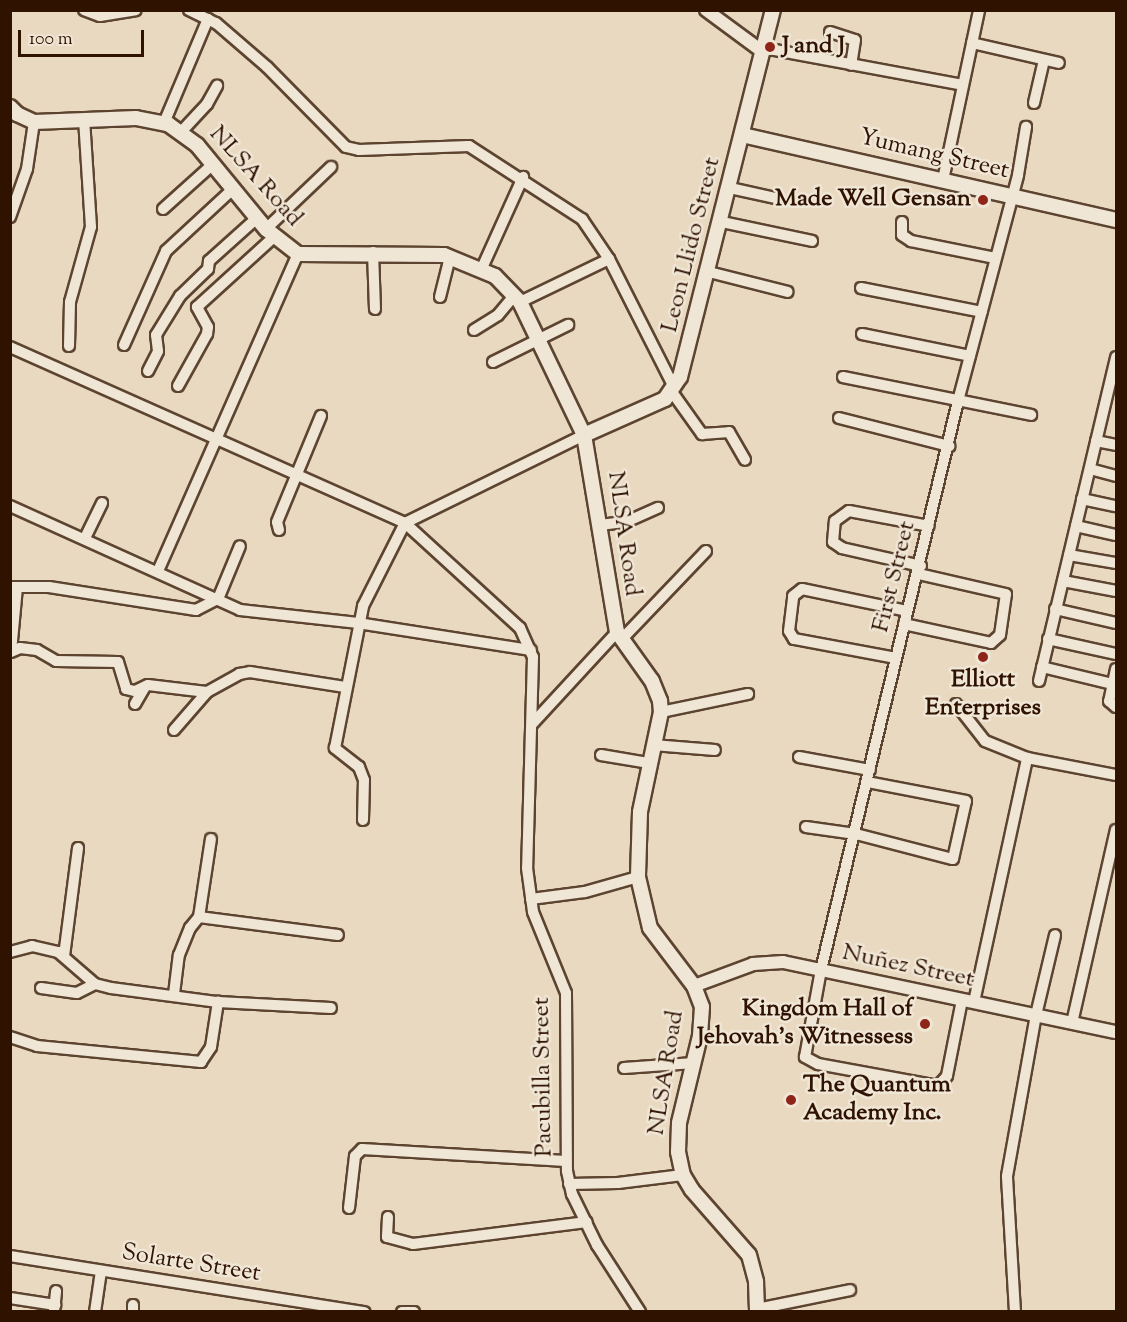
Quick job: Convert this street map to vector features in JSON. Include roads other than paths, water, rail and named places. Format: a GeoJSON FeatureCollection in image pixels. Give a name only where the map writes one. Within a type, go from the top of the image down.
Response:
{"type":"FeatureCollection","features":[{"type":"Feature","properties":{"kind":"main road","name":"Leon Llido Street"},"geometry":{"type":"LineString","coordinates":[[673,390],[709,272],[773,10]]}},
{"type":"Feature","properties":{"kind":"main road","name":"NLSA Road"},"geometry":{"type":"LineString","coordinates":[[13,115],[34,122],[136,118],[164,123],[181,132],[213,164],[270,233],[298,254],[373,252],[450,257],[482,268],[517,299],[584,435],[619,636],[652,681],[661,712],[640,812],[638,877],[650,928],[693,986],[702,1007],[694,1063],[678,1130],[683,1175]]}},
{"type":"Feature","properties":{"kind":"main road","name":"Yumang Street"},"geometry":{"type":"LineString","coordinates":[[742,135],[1116,220]]}},
{"type":"Feature","properties":{"kind":"main road"},"geometry":{"type":"LineString","coordinates":[[584,435],[665,399],[673,390]]}},
{"type":"Feature","properties":{"kind":"main road"},"geometry":{"type":"LineString","coordinates":[[683,1175],[747,1249],[756,1282],[757,1310]]}},
{"type":"Feature","properties":{"kind":"street"},"geometry":{"type":"LineString","coordinates":[[84,10],[100,16],[136,10]]}},
{"type":"Feature","properties":{"kind":"street"},"geometry":{"type":"LineString","coordinates":[[189,10],[208,19],[267,67],[346,147],[359,150],[470,146],[523,177],[585,222],[609,259],[673,390],[702,434],[729,432],[745,460]]}},
{"type":"Feature","properties":{"kind":"street"},"geometry":{"type":"LineString","coordinates":[[706,10],[764,50],[963,86]]}},
{"type":"Feature","properties":{"kind":"street"},"geometry":{"type":"LineString","coordinates":[[943,180],[979,10]]}},
{"type":"Feature","properties":{"kind":"street"},"geometry":{"type":"LineString","coordinates":[[164,123],[208,19]]}},
{"type":"Feature","properties":{"kind":"street"},"geometry":{"type":"LineString","coordinates":[[830,32],[855,40],[850,64]]}},
{"type":"Feature","properties":{"kind":"street"},"geometry":{"type":"LineString","coordinates":[[972,43],[1059,63]]}},
{"type":"Feature","properties":{"kind":"street"},"geometry":{"type":"LineString","coordinates":[[1034,103],[1044,60]]}},
{"type":"Feature","properties":{"kind":"street"},"geometry":{"type":"LineString","coordinates":[[181,132],[207,104],[217,86]]}},
{"type":"Feature","properties":{"kind":"street"},"geometry":{"type":"LineString","coordinates":[[69,346],[70,302],[91,227],[84,120]]}},
{"type":"Feature","properties":{"kind":"street"},"geometry":{"type":"LineString","coordinates":[[10,217],[27,169],[34,122]]}},
{"type":"Feature","properties":{"kind":"street","name":"First Street"},"geometry":{"type":"LineString","coordinates":[[968,1001],[947,1076],[938,1086],[818,1064],[807,1060],[804,1053],[821,970],[856,834],[904,624],[920,570],[958,401],[1012,196],[1026,127]]}},
{"type":"Feature","properties":{"kind":"street"},"geometry":{"type":"LineString","coordinates":[[163,209],[213,164]]}},
{"type":"Feature","properties":{"kind":"street"},"geometry":{"type":"LineString","coordinates":[[178,386],[207,334],[208,327],[197,307],[331,167]]}},
{"type":"Feature","properties":{"kind":"street"},"geometry":{"type":"LineString","coordinates":[[482,268],[523,177]]}},
{"type":"Feature","properties":{"kind":"street"},"geometry":{"type":"LineString","coordinates":[[730,188],[776,198]]}},
{"type":"Feature","properties":{"kind":"street"},"geometry":{"type":"LineString","coordinates":[[124,345],[166,251],[233,189]]}},
{"type":"Feature","properties":{"kind":"street"},"geometry":{"type":"LineString","coordinates":[[148,371],[159,351],[156,335],[180,296],[208,269],[209,261],[256,218]]}},
{"type":"Feature","properties":{"kind":"street"},"geometry":{"type":"LineString","coordinates":[[722,222],[812,241]]}},
{"type":"Feature","properties":{"kind":"street"},"geometry":{"type":"LineString","coordinates":[[902,222],[902,235],[911,241],[995,258]]}},
{"type":"Feature","properties":{"kind":"street"},"geometry":{"type":"LineString","coordinates":[[373,252],[375,309]]}},
{"type":"Feature","properties":{"kind":"street"},"geometry":{"type":"LineString","coordinates":[[158,571],[298,254]]}},
{"type":"Feature","properties":{"kind":"street"},"geometry":{"type":"LineString","coordinates":[[440,297],[450,257]]}},
{"type":"Feature","properties":{"kind":"street"},"geometry":{"type":"LineString","coordinates":[[474,330],[498,315],[517,299],[609,259]]}},
{"type":"Feature","properties":{"kind":"street"},"geometry":{"type":"LineString","coordinates":[[709,272],[788,292]]}},
{"type":"Feature","properties":{"kind":"street"},"geometry":{"type":"LineString","coordinates":[[861,288],[982,312]]}},
{"type":"Feature","properties":{"kind":"street"},"geometry":{"type":"LineString","coordinates":[[493,362],[568,325]]}},
{"type":"Feature","properties":{"kind":"street"},"geometry":{"type":"LineString","coordinates":[[862,334],[970,356]]}},
{"type":"Feature","properties":{"kind":"street"},"geometry":{"type":"LineString","coordinates":[[10,347],[216,441],[405,523],[520,628],[531,650]]}},
{"type":"Feature","properties":{"kind":"street"},"geometry":{"type":"LineString","coordinates":[[1039,681],[1116,357]]}},
{"type":"Feature","properties":{"kind":"street"},"geometry":{"type":"LineString","coordinates":[[843,376],[1031,415]]}},
{"type":"Feature","properties":{"kind":"street"},"geometry":{"type":"LineString","coordinates":[[279,530],[277,522],[321,416]]}},
{"type":"Feature","properties":{"kind":"street"},"geometry":{"type":"LineString","coordinates":[[839,418],[949,446]]}},
{"type":"Feature","properties":{"kind":"street"},"geometry":{"type":"LineString","coordinates":[[363,820],[364,780],[359,766],[335,748],[358,623],[369,592],[405,523],[584,435]]}},
{"type":"Feature","properties":{"kind":"street"},"geometry":{"type":"LineString","coordinates":[[1096,441],[1116,445]]}},
{"type":"Feature","properties":{"kind":"street"},"geometry":{"type":"LineString","coordinates":[[1090,470],[1116,476]]}},
{"type":"Feature","properties":{"kind":"street"},"geometry":{"type":"LineString","coordinates":[[1082,499],[1116,506]]}},
{"type":"Feature","properties":{"kind":"street"},"geometry":{"type":"LineString","coordinates":[[85,538],[102,502]]}},
{"type":"Feature","properties":{"kind":"street"},"geometry":{"type":"LineString","coordinates":[[10,506],[252,613],[358,623],[531,650]]}},
{"type":"Feature","properties":{"kind":"street"},"geometry":{"type":"LineString","coordinates":[[600,525],[626,522],[658,508]]}},
{"type":"Feature","properties":{"kind":"street"},"geometry":{"type":"LineString","coordinates":[[904,624],[991,643],[1000,635],[1006,594],[842,549],[833,542],[835,521],[849,511],[929,526]]}},
{"type":"Feature","properties":{"kind":"street"},"geometry":{"type":"LineString","coordinates":[[1076,526],[1116,535]]}},
{"type":"Feature","properties":{"kind":"street"},"geometry":{"type":"LineString","coordinates":[[10,659],[14,587],[49,587],[183,610],[196,610],[218,599],[240,546]]}},
{"type":"Feature","properties":{"kind":"street"},"geometry":{"type":"LineString","coordinates":[[533,723],[706,551]]}},
{"type":"Feature","properties":{"kind":"street"},"geometry":{"type":"LineString","coordinates":[[1069,555],[1116,563]]}},
{"type":"Feature","properties":{"kind":"street"},"geometry":{"type":"LineString","coordinates":[[1063,581],[1116,591]]}},
{"type":"Feature","properties":{"kind":"street"},"geometry":{"type":"LineString","coordinates":[[896,658],[794,639],[789,631],[793,596],[802,589],[908,610]]}},
{"type":"Feature","properties":{"kind":"street"},"geometry":{"type":"LineString","coordinates":[[1055,609],[1116,622]]}},
{"type":"Feature","properties":{"kind":"street"},"geometry":{"type":"LineString","coordinates":[[1048,639],[1116,654]]}},
{"type":"Feature","properties":{"kind":"street"},"geometry":{"type":"LineString","coordinates":[[11,652],[20,648],[36,650],[56,661],[111,660],[122,667],[126,689],[135,691],[148,684],[207,692]]}},
{"type":"Feature","properties":{"kind":"street","name":"Pacubilla Street"},"geometry":{"type":"LineString","coordinates":[[531,650],[533,723],[526,813],[531,899],[536,921],[566,993],[566,1161],[569,1184],[602,1254],[640,1311]]}},
{"type":"Feature","properties":{"kind":"street"},"geometry":{"type":"LineString","coordinates":[[1042,667],[1113,684]]}},
{"type":"Feature","properties":{"kind":"street"},"geometry":{"type":"LineString","coordinates":[[1116,669],[1110,705],[1116,707]]}},
{"type":"Feature","properties":{"kind":"street"},"geometry":{"type":"LineString","coordinates":[[174,730],[207,692],[226,680],[250,672],[345,687]]}},
{"type":"Feature","properties":{"kind":"street"},"geometry":{"type":"LineString","coordinates":[[135,704],[148,684]]}},
{"type":"Feature","properties":{"kind":"street"},"geometry":{"type":"LineString","coordinates":[[661,712],[747,694]]}},
{"type":"Feature","properties":{"kind":"street"},"geometry":{"type":"LineString","coordinates":[[956,704],[977,735],[1027,758],[1116,775]]}},
{"type":"Feature","properties":{"kind":"street"},"geometry":{"type":"LineString","coordinates":[[653,745],[715,750]]}},
{"type":"Feature","properties":{"kind":"street"},"geometry":{"type":"LineString","coordinates":[[601,755],[649,763]]}},
{"type":"Feature","properties":{"kind":"street"},"geometry":{"type":"LineString","coordinates":[[799,757],[870,770]]}},
{"type":"Feature","properties":{"kind":"street"},"geometry":{"type":"LineString","coordinates":[[968,1001],[1027,758]]}},
{"type":"Feature","properties":{"kind":"street"},"geometry":{"type":"LineString","coordinates":[[806,826],[856,834],[953,859],[966,801],[867,782]]}},
{"type":"Feature","properties":{"kind":"street"},"geometry":{"type":"LineString","coordinates":[[1072,1023],[1116,833]]}},
{"type":"Feature","properties":{"kind":"street"},"geometry":{"type":"LineString","coordinates":[[174,994],[179,956],[190,928],[199,918],[211,839]]}},
{"type":"Feature","properties":{"kind":"street"},"geometry":{"type":"LineString","coordinates":[[64,956],[78,848]]}},
{"type":"Feature","properties":{"kind":"street"},"geometry":{"type":"LineString","coordinates":[[531,899],[585,891],[638,877]]}},
{"type":"Feature","properties":{"kind":"street"},"geometry":{"type":"LineString","coordinates":[[199,918],[338,935]]}},
{"type":"Feature","properties":{"kind":"street"},"geometry":{"type":"LineString","coordinates":[[1015,1311],[1007,1176],[1036,1015],[1055,935]]}},
{"type":"Feature","properties":{"kind":"street"},"geometry":{"type":"LineString","coordinates":[[12,949],[32,945],[64,956],[95,984]]}},
{"type":"Feature","properties":{"kind":"street","name":"Nuñez Street"},"geometry":{"type":"LineString","coordinates":[[693,986],[763,961],[821,970],[1116,1032]]}},
{"type":"Feature","properties":{"kind":"street"},"geometry":{"type":"LineString","coordinates":[[42,988],[77,993],[95,984],[218,1002],[331,1008]]}},
{"type":"Feature","properties":{"kind":"street"},"geometry":{"type":"LineString","coordinates":[[10,1037],[37,1046],[201,1062],[211,1047],[218,1002]]}},
{"type":"Feature","properties":{"kind":"street"},"geometry":{"type":"LineString","coordinates":[[624,1068],[694,1063]]}},
{"type":"Feature","properties":{"kind":"street"},"geometry":{"type":"LineString","coordinates":[[349,1208],[355,1156],[362,1149],[566,1161]]}},
{"type":"Feature","properties":{"kind":"street"},"geometry":{"type":"LineString","coordinates":[[569,1184],[618,1184],[683,1175]]}},
{"type":"Feature","properties":{"kind":"street"},"geometry":{"type":"LineString","coordinates":[[388,1217],[387,1237],[413,1244],[587,1222]]}},
{"type":"Feature","properties":{"kind":"street","name":"Solarte Street"},"geometry":{"type":"LineString","coordinates":[[10,1256],[365,1311]]}},
{"type":"Feature","properties":{"kind":"street"},"geometry":{"type":"LineString","coordinates":[[95,1311],[100,1271]]}},
{"type":"Feature","properties":{"kind":"street"},"geometry":{"type":"LineString","coordinates":[[757,1310],[850,1290]]}},
{"type":"Feature","properties":{"kind":"street"},"geometry":{"type":"LineString","coordinates":[[10,1298],[54,1308],[56,1291]]}},
{"type":"Feature","properties":{"kind":"street"},"geometry":{"type":"LineString","coordinates":[[402,1311],[414,1311]]}},
{"type":"Feature","properties":{"kind":"place","name":"J and J"},"geometry":{"type":"Point","coordinates":[770,47]}},
{"type":"Feature","properties":{"kind":"place","name":"Made Well Gensan"},"geometry":{"type":"Point","coordinates":[983,200]}},
{"type":"Feature","properties":{"kind":"place","name":"Elliott Enterprises"},"geometry":{"type":"Point","coordinates":[983,657]}},
{"type":"Feature","properties":{"kind":"place","name":"Kingdom Hall of Jehovah's Witnessess"},"geometry":{"type":"Point","coordinates":[925,1024]}},
{"type":"Feature","properties":{"kind":"place","name":"The Quantum Academy Inc."},"geometry":{"type":"Point","coordinates":[791,1100]}}]}
